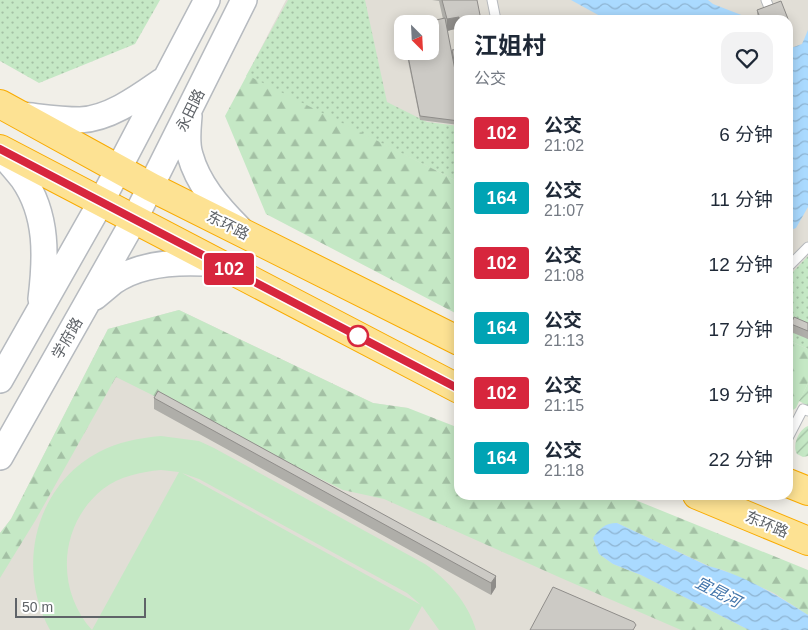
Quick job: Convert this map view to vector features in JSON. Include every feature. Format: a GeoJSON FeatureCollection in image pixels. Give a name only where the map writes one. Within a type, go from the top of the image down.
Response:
{"type":"FeatureCollection","features":[{"type":"Feature","properties":{"kind":"highway","name":"东环路"},"geometry":{"type":"LineString","coordinates":[[10,109],[151,187],[454,338]]}},
{"type":"Feature","properties":{"kind":"highway"},"geometry":{"type":"LineString","coordinates":[[0,151],[454,386]]}},
{"type":"Feature","properties":{"kind":"highway","name":"东环路"},"geometry":{"type":"LineString","coordinates":[[710,500],[808,541]]}},
{"type":"Feature","properties":{"kind":"main road"},"geometry":{"type":"LineString","coordinates":[[0,380],[101,202],[207,0]]}},
{"type":"Feature","properties":{"kind":"main road","name":"永田路"},"geometry":{"type":"LineString","coordinates":[[134,220],[244,0]]}},
{"type":"Feature","properties":{"kind":"main road"},"geometry":{"type":"LineString","coordinates":[[10,109],[51,119],[82,120],[109,113],[139,97],[166,78]]}},
{"type":"Feature","properties":{"kind":"main road"},"geometry":{"type":"LineString","coordinates":[[190,109],[189,154],[202,182],[219,208],[244,233]]}},
{"type":"Feature","properties":{"kind":"main road"},"geometry":{"type":"LineString","coordinates":[[0,151],[24,180],[40,213],[45,248],[40,311]]}},
{"type":"Feature","properties":{"kind":"main road","name":"学府路"},"geometry":{"type":"LineString","coordinates":[[0,457],[134,220]]}},
{"type":"Feature","properties":{"kind":"main road"},"geometry":{"type":"LineString","coordinates":[[86,306],[114,281],[141,269],[169,263],[220,264]]}},
{"type":"Feature","properties":{"kind":"lane"},"geometry":{"type":"LineString","coordinates":[[492,0],[495,15]]}},
{"type":"Feature","properties":{"kind":"lane"},"geometry":{"type":"LineString","coordinates":[[766,0],[770,10]]}},
{"type":"Feature","properties":{"kind":"lane"},"geometry":{"type":"LineString","coordinates":[[793,262],[808,247]]}},
{"type":"Feature","properties":{"kind":"lane"},"geometry":{"type":"LineString","coordinates":[[793,428],[803,409],[808,411]]}},
{"type":"Feature","properties":{"kind":"shaded area"},"geometry":{"type":"Polygon","coordinates":[[[286,0],[808,0],[808,349],[793,342],[793,15],[454,15],[454,179],[247,75],[286,0]]]}},
{"type":"Feature","properties":{"kind":"shaded area"},"geometry":{"type":"Polygon","coordinates":[[[179,310],[373,403],[408,408],[454,486],[454,500],[618,500],[808,583],[808,630],[0,630],[0,533],[11,519],[108,329],[179,310]]]}},
{"type":"Feature","properties":{"kind":"green space"},"geometry":{"type":"Polygon","coordinates":[[[0,0],[160,0],[135,44],[39,83],[0,61],[0,0]]]}},
{"type":"Feature","properties":{"kind":"green space"},"geometry":{"type":"Polygon","coordinates":[[[288,0],[365,0],[387,102],[427,122],[454,125],[454,180],[246,76],[288,0]]]}},
{"type":"Feature","properties":{"kind":"green space"},"geometry":{"type":"Polygon","coordinates":[[[247,75],[454,179],[454,312],[266,214],[225,116],[247,75]]]}},
{"type":"Feature","properties":{"kind":"green space"},"geometry":{"type":"Polygon","coordinates":[[[808,256],[808,349],[793,342],[793,272],[808,256]]]}},
{"type":"Feature","properties":{"kind":"green space"},"geometry":{"type":"Polygon","coordinates":[[[179,310],[373,403],[408,408],[454,426],[454,500],[635,500],[808,570],[808,615],[774,593],[723,570],[711,567],[617,523],[593,538],[599,554],[613,564],[641,575],[749,630],[681,630],[384,499],[343,490],[116,377],[35,521],[0,578],[0,533],[11,519],[108,329],[179,310]]]}},
{"type":"Feature","properties":{"kind":"green space"},"geometry":{"type":"Polygon","coordinates":[[[793,342],[808,349],[808,383],[796,408],[793,410],[793,342]]]}},
{"type":"Feature","properties":{"kind":"green space"},"geometry":{"type":"Polygon","coordinates":[[[808,383],[808,406],[799,401],[808,383]]]}},
{"type":"Feature","properties":{"kind":"green space"},"geometry":{"type":"Polygon","coordinates":[[[808,426],[808,456],[803,457],[797,454],[795,446],[799,434],[808,426]]]}},
{"type":"Feature","properties":{"kind":"green space"},"geometry":{"type":"Polygon","coordinates":[[[161,436],[199,441],[214,448],[425,564],[442,577],[456,593],[468,611],[476,630],[439,630],[422,606],[409,630],[92,630],[50,630],[40,606],[34,581],[33,556],[37,531],[46,507],[59,486],[77,467],[99,452],[121,443],[161,436]],[[161,470],[138,473],[103,489],[88,503],[70,538],[67,557],[68,577],[72,596],[80,614],[92,630],[179,472],[161,470]],[[182,473],[421,605],[407,593],[199,479],[182,473]]]}},
{"type":"Feature","properties":{"kind":"water"},"geometry":{"type":"Polygon","coordinates":[[[571,0],[708,0],[713,4],[741,15],[598,15],[571,0]]]}},
{"type":"Feature","properties":{"kind":"water"},"geometry":{"type":"Polygon","coordinates":[[[808,30],[808,207],[796,228],[793,229],[793,47],[802,44],[808,30]]]}},
{"type":"Feature","properties":{"kind":"water","name":"宜昆河"},"geometry":{"type":"Polygon","coordinates":[[[617,523],[708,566],[733,574],[772,593],[808,615],[808,630],[749,630],[641,575],[613,564],[599,554],[593,538],[603,527],[617,523]]]}},
{"type":"Feature","properties":{"kind":"building"},"geometry":{"type":"Polygon","coordinates":[[[442,0],[477,0],[480,15],[454,15],[454,18],[447,19],[442,0]]]}},
{"type":"Feature","properties":{"kind":"building"},"geometry":{"type":"Polygon","coordinates":[[[781,1],[786,15],[759,15],[757,10],[781,1]]]}},
{"type":"Feature","properties":{"kind":"building"},"geometry":{"type":"Polygon","coordinates":[[[445,18],[454,65],[454,120],[420,116],[409,60],[439,60],[439,19],[445,18]]]}},
{"type":"Feature","properties":{"kind":"building"},"geometry":{"type":"Polygon","coordinates":[[[794,317],[808,323],[808,331],[793,325],[794,317]]]}},
{"type":"Feature","properties":{"kind":"building"},"geometry":{"type":"Polygon","coordinates":[[[158,391],[496,576],[491,583],[154,398],[158,391]]]}},
{"type":"Feature","properties":{"kind":"building"},"geometry":{"type":"Polygon","coordinates":[[[553,587],[634,622],[636,625],[633,630],[530,630],[553,587]]]}},
{"type":"Feature","properties":{"kind":"bus line","name":"102"},"geometry":{"type":"LineString","coordinates":[[0,149],[454,386]]}}]}
